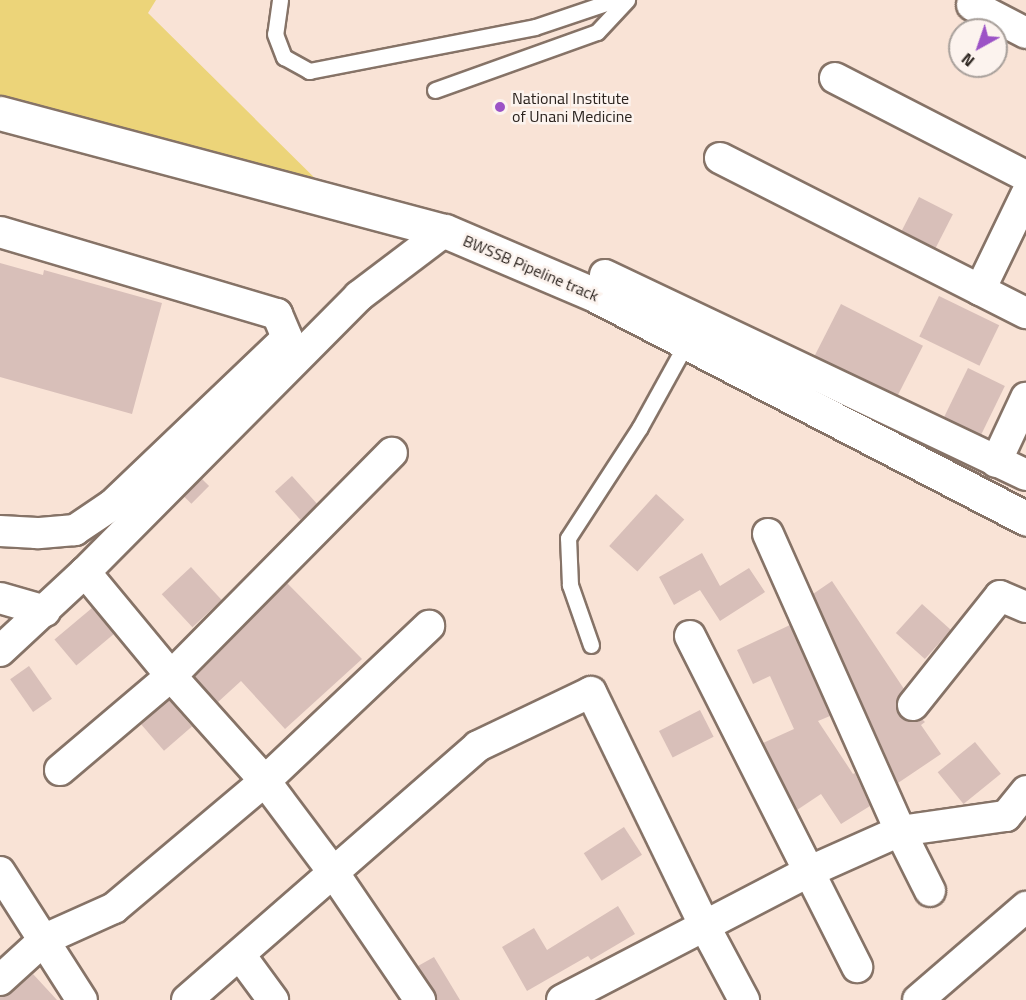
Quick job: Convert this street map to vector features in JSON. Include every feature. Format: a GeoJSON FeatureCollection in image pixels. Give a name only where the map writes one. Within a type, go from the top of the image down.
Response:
{"type":"FeatureCollection","features":[{"type":"Feature","properties":{"kind":"street"},"geometry":{"type":"LineString","coordinates":[[972,5],[1026,33]]}},
{"type":"Feature","properties":{"kind":"street"},"geometry":{"type":"LineString","coordinates":[[835,78],[1026,176]]}},
{"type":"Feature","properties":{"kind":"street","name":"BWSSB Pipeline track"},"geometry":{"type":"LineString","coordinates":[[0,113],[445,231],[554,276],[687,342],[1026,518]]}},
{"type":"Feature","properties":{"kind":"street"},"geometry":{"type":"LineString","coordinates":[[720,158],[1026,313]]}},
{"type":"Feature","properties":{"kind":"street"},"geometry":{"type":"LineString","coordinates":[[980,290],[1026,195]]}},
{"type":"Feature","properties":{"kind":"street"},"geometry":{"type":"LineString","coordinates":[[0,651],[85,572],[359,296],[445,231]]}},
{"type":"Feature","properties":{"kind":"street"},"geometry":{"type":"LineString","coordinates":[[0,232],[277,314],[287,338],[112,505],[75,530],[37,533],[0,531]]}},
{"type":"Feature","properties":{"kind":"street"},"geometry":{"type":"LineString","coordinates":[[605,275],[1026,476]]}},
{"type":"Feature","properties":{"kind":"street"},"geometry":{"type":"LineString","coordinates":[[996,462],[1026,398]]}},
{"type":"Feature","properties":{"kind":"street"},"geometry":{"type":"LineString","coordinates":[[60,770],[171,676],[392,453]]}},
{"type":"Feature","properties":{"kind":"street"},"geometry":{"type":"LineString","coordinates":[[768,534],[900,831],[930,891]]}},
{"type":"Feature","properties":{"kind":"street"},"geometry":{"type":"LineString","coordinates":[[85,572],[171,676],[265,781],[333,872],[420,1000]]}},
{"type":"Feature","properties":{"kind":"street"},"geometry":{"type":"LineString","coordinates":[[913,705],[1000,596],[1026,607]]}},
{"type":"Feature","properties":{"kind":"street"},"geometry":{"type":"LineString","coordinates":[[0,598],[45,611]]}},
{"type":"Feature","properties":{"kind":"street"},"geometry":{"type":"LineString","coordinates":[[0,980],[45,939],[114,908],[265,781],[429,626]]}},
{"type":"Feature","properties":{"kind":"street"},"geometry":{"type":"LineString","coordinates":[[690,636],[856,967]]}},
{"type":"Feature","properties":{"kind":"street"},"geometry":{"type":"LineString","coordinates":[[187,1000],[478,746],[591,692],[704,925],[744,1000]]}},
{"type":"Feature","properties":{"kind":"street"},"geometry":{"type":"LineString","coordinates":[[562,1000],[599,992],[704,925],[808,872],[900,831],[1006,816],[1026,791]]}},
{"type":"Feature","properties":{"kind":"street"},"geometry":{"type":"LineString","coordinates":[[0,872],[82,1000]]}},
{"type":"Feature","properties":{"kind":"street"},"geometry":{"type":"LineString","coordinates":[[918,1000],[1026,907]]}},
{"type":"Feature","properties":{"kind":"street"},"geometry":{"type":"LineString","coordinates":[[240,955],[273,1000]]}},
{"type":"Feature","properties":{"kind":"lane"},"geometry":{"type":"LineString","coordinates":[[280,0],[275,34],[284,57],[309,71],[535,27],[615,0]]}},
{"type":"Feature","properties":{"kind":"lane"},"geometry":{"type":"LineString","coordinates":[[435,90],[597,32],[627,0]]}},
{"type":"Feature","properties":{"kind":"lane"},"geometry":{"type":"LineString","coordinates":[[591,645],[570,585],[568,538],[639,427],[687,342]]}},
{"type":"Feature","properties":{"kind":"shaded area"},"geometry":{"type":"Polygon","coordinates":[[[0,0],[156,0],[148,13],[339,202],[0,116],[0,0]]]}},
{"type":"Feature","properties":{"kind":"building"},"geometry":{"type":"Polygon","coordinates":[[[919,197],[953,214],[936,248],[902,231],[919,197]]]}},
{"type":"Feature","properties":{"kind":"building"},"geometry":{"type":"Polygon","coordinates":[[[0,263],[43,275],[44,270],[162,303],[132,414],[0,377],[0,263]]]}},
{"type":"Feature","properties":{"kind":"building"},"geometry":{"type":"Polygon","coordinates":[[[939,296],[999,325],[979,366],[919,336],[939,296]]]}},
{"type":"Feature","properties":{"kind":"building"},"geometry":{"type":"Polygon","coordinates":[[[841,304],[923,346],[897,397],[815,356],[841,304]]]}},
{"type":"Feature","properties":{"kind":"building"},"geometry":{"type":"Polygon","coordinates":[[[968,368],[1005,386],[981,435],[944,417],[968,368]]]}},
{"type":"Feature","properties":{"kind":"building"},"geometry":{"type":"Polygon","coordinates":[[[292,476],[317,504],[300,520],[275,491],[292,476]]]}},
{"type":"Feature","properties":{"kind":"building"},"geometry":{"type":"Polygon","coordinates":[[[202,479],[209,486],[191,504],[184,497],[202,479]]]}},
{"type":"Feature","properties":{"kind":"building"},"geometry":{"type":"Polygon","coordinates":[[[656,494],[684,519],[637,571],[609,546],[656,494]]]}},
{"type":"Feature","properties":{"kind":"building"},"geometry":{"type":"Polygon","coordinates":[[[702,553],[720,586],[749,568],[765,592],[720,621],[700,590],[674,605],[659,577],[702,553]]]}},
{"type":"Feature","properties":{"kind":"building"},"geometry":{"type":"Polygon","coordinates":[[[191,567],[222,600],[192,627],[162,594],[191,567]]]}},
{"type":"Feature","properties":{"kind":"building"},"geometry":{"type":"Polygon","coordinates":[[[832,581],[904,689],[896,702],[897,712],[910,722],[922,719],[925,722],[921,725],[941,754],[898,783],[813,594],[832,581]]]}},
{"type":"Feature","properties":{"kind":"building"},"geometry":{"type":"Polygon","coordinates":[[[287,583],[362,659],[285,729],[241,681],[218,702],[195,677],[287,583]]]}},
{"type":"Feature","properties":{"kind":"building"},"geometry":{"type":"Polygon","coordinates":[[[922,604],[951,630],[925,659],[896,633],[922,604]]]}},
{"type":"Feature","properties":{"kind":"building"},"geometry":{"type":"Polygon","coordinates":[[[92,608],[114,634],[76,666],[54,639],[92,608]]]}},
{"type":"Feature","properties":{"kind":"building"},"geometry":{"type":"Polygon","coordinates":[[[790,625],[830,716],[818,721],[853,774],[855,773],[870,806],[841,824],[821,794],[797,810],[763,743],[794,729],[770,676],[753,684],[737,650],[790,625]]]}},
{"type":"Feature","properties":{"kind":"building"},"geometry":{"type":"Polygon","coordinates":[[[29,666],[52,699],[33,712],[10,679],[29,666]]]}},
{"type":"Feature","properties":{"kind":"building"},"geometry":{"type":"Polygon","coordinates":[[[169,700],[192,726],[164,751],[141,724],[169,700]]]}},
{"type":"Feature","properties":{"kind":"building"},"geometry":{"type":"Polygon","coordinates":[[[700,710],[714,737],[673,758],[659,731],[700,710]]]}},
{"type":"Feature","properties":{"kind":"building"},"geometry":{"type":"Polygon","coordinates":[[[975,742],[1001,774],[963,804],[938,772],[975,742]]]}},
{"type":"Feature","properties":{"kind":"building"},"geometry":{"type":"Polygon","coordinates":[[[624,827],[642,855],[602,881],[584,853],[624,827]]]}},
{"type":"Feature","properties":{"kind":"building"},"geometry":{"type":"Polygon","coordinates":[[[618,906],[635,934],[591,960],[588,956],[527,991],[502,947],[534,928],[547,950],[618,906]]]}},
{"type":"Feature","properties":{"kind":"building"},"geometry":{"type":"Polygon","coordinates":[[[434,957],[460,1000],[437,1000],[434,990],[418,966],[434,957]]]}},
{"type":"Feature","properties":{"kind":"building"},"geometry":{"type":"Polygon","coordinates":[[[33,974],[57,1000],[0,1000],[0,997],[12,993],[33,974]]]}},
{"type":"Feature","properties":{"kind":"place","name":"National Institute of Unani Medicine"},"geometry":{"type":"Point","coordinates":[500,107]}}]}
